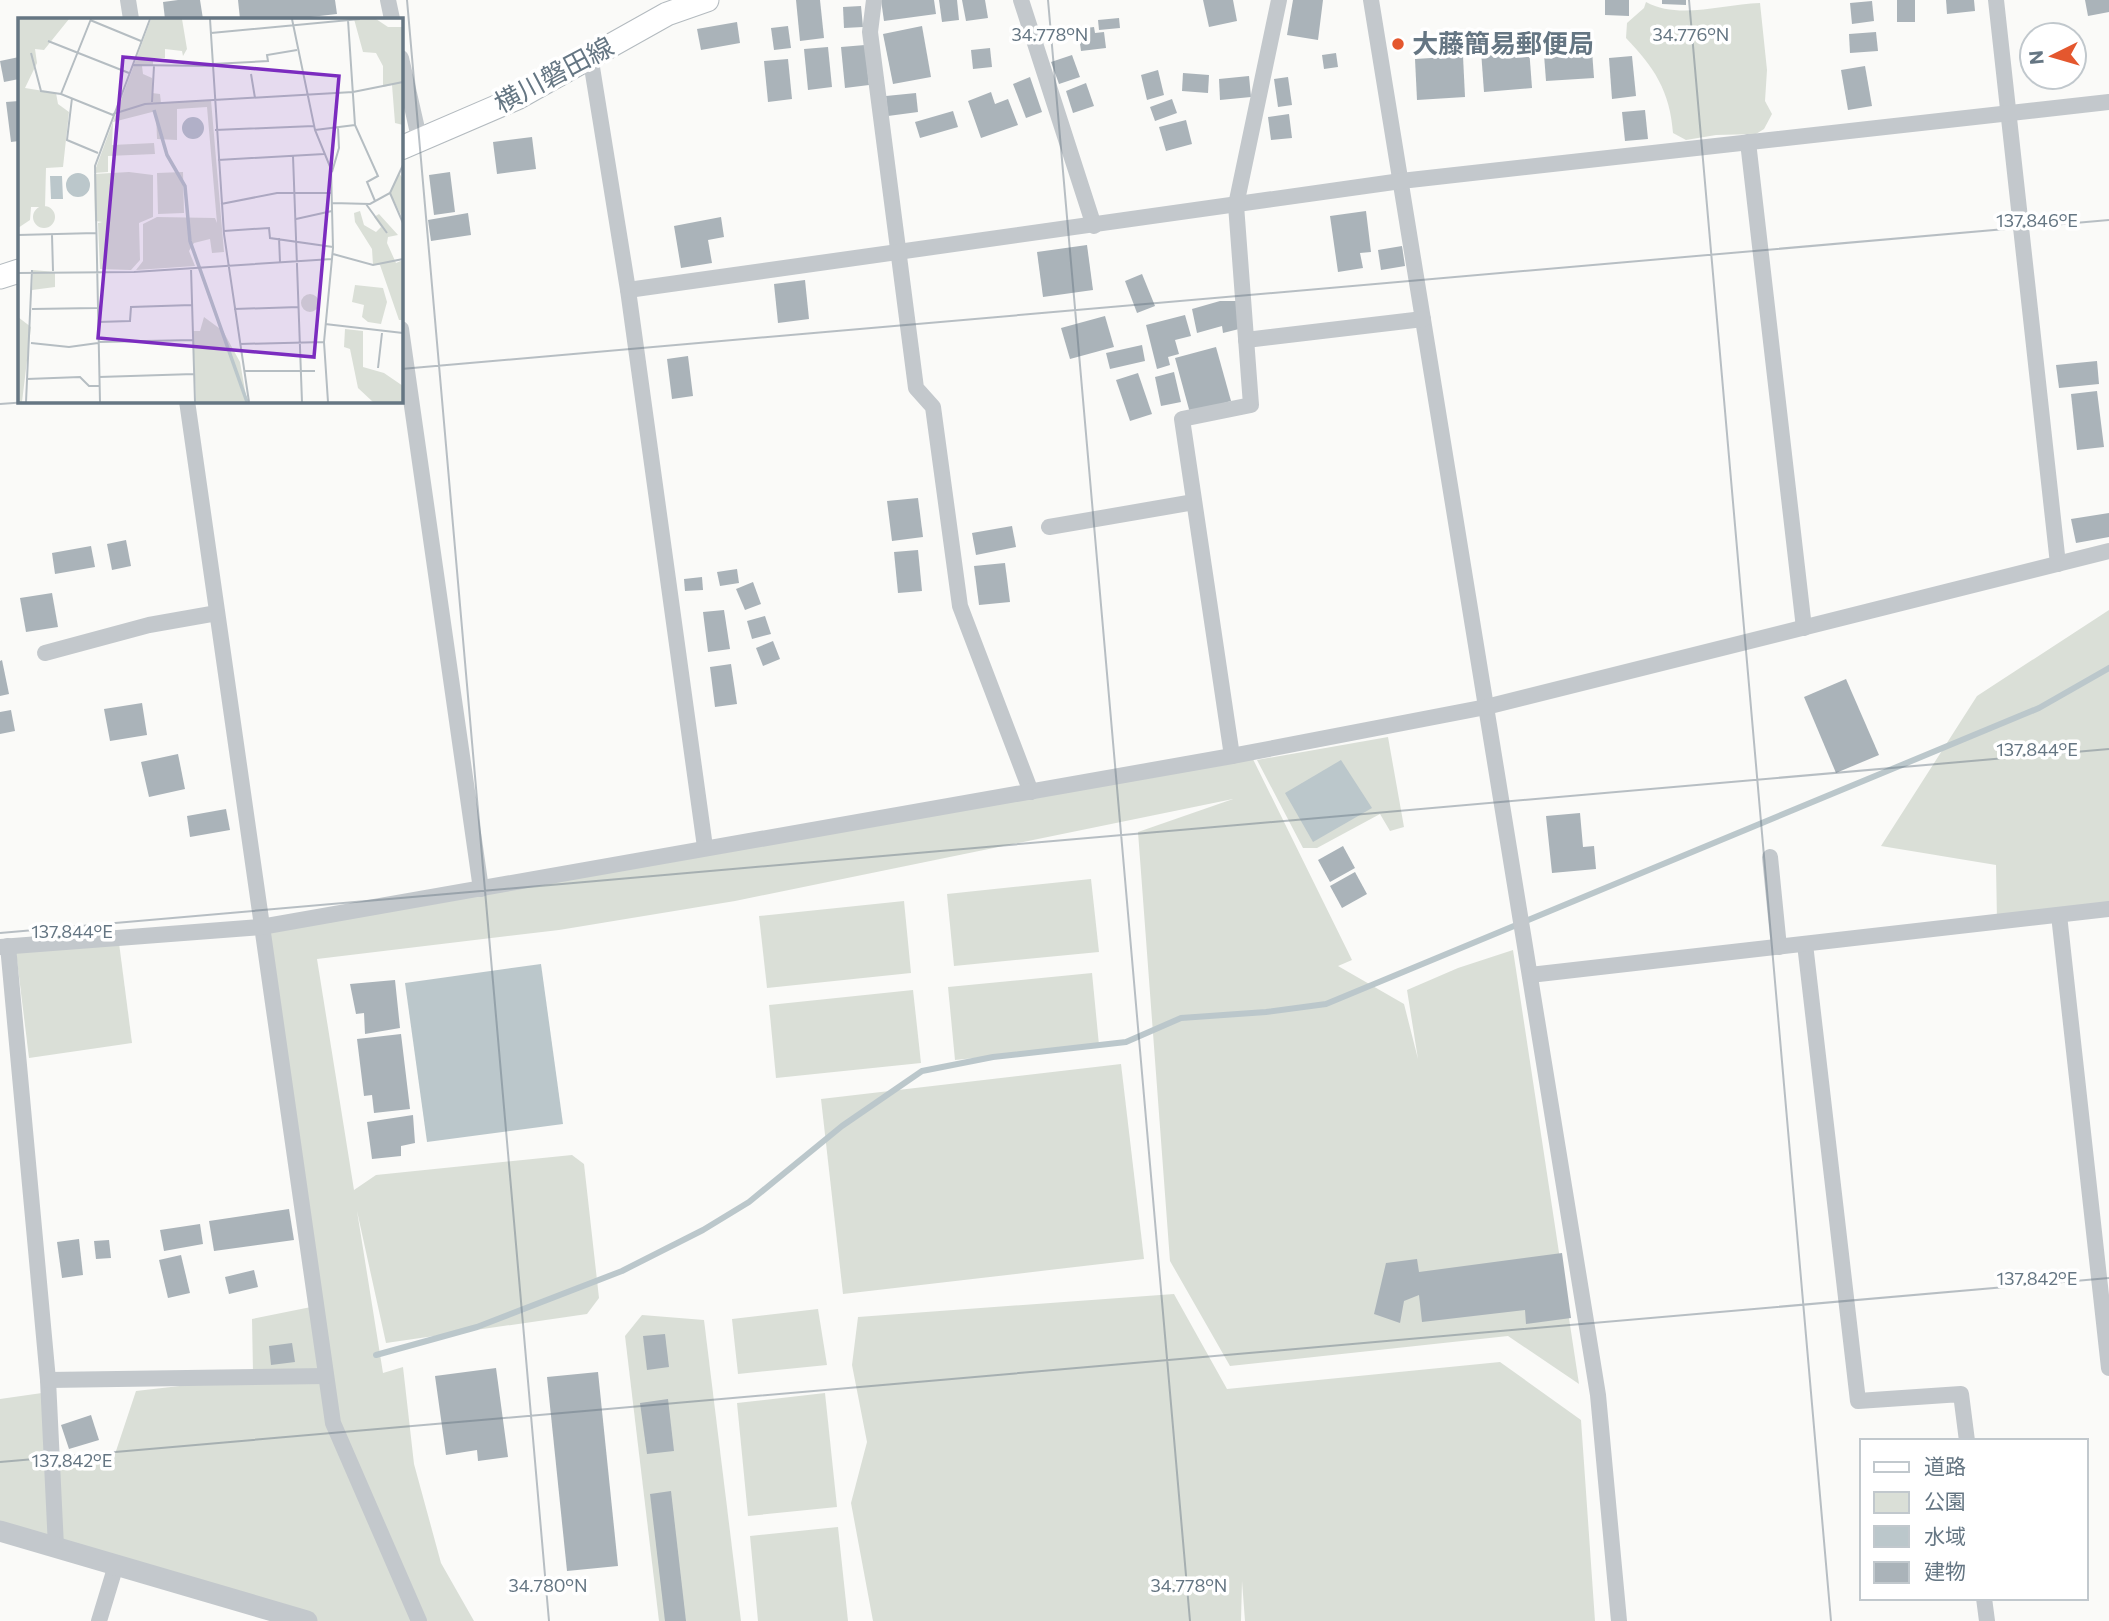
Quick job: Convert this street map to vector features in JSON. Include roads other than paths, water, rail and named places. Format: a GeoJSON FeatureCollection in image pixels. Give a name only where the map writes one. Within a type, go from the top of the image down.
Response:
{"type":"FeatureCollection","features":[{"type":"Feature","properties":{"kind":"main road","name":"横川磐田線"},"geometry":{"type":"LineString","coordinates":[[410,145],[517,97],[667,14],[707,0]]}},
{"type":"Feature","properties":{"kind":"main road"},"geometry":{"type":"LineString","coordinates":[[0,277],[18,271]]}},
{"type":"Feature","properties":{"kind":"street"},"geometry":{"type":"LineString","coordinates":[[128,0],[131,18]]}},
{"type":"Feature","properties":{"kind":"street"},"geometry":{"type":"LineString","coordinates":[[388,0],[392,18]]}},
{"type":"Feature","properties":{"kind":"street"},"geometry":{"type":"LineString","coordinates":[[874,0],[870,32],[916,388],[933,407],[960,606],[1031,792]]}},
{"type":"Feature","properties":{"kind":"street"},"geometry":{"type":"LineString","coordinates":[[1021,0],[1094,226]]}},
{"type":"Feature","properties":{"kind":"street"},"geometry":{"type":"LineString","coordinates":[[1232,756],[1182,419],[1251,405],[1236,205],[1279,0]]}},
{"type":"Feature","properties":{"kind":"street"},"geometry":{"type":"LineString","coordinates":[[1371,0],[1598,1395],[1619,1621]]}},
{"type":"Feature","properties":{"kind":"street"},"geometry":{"type":"LineString","coordinates":[[1997,0],[2058,564]]}},
{"type":"Feature","properties":{"kind":"street"},"geometry":{"type":"LineString","coordinates":[[590,55],[628,290],[705,847]]}},
{"type":"Feature","properties":{"kind":"street"},"geometry":{"type":"LineString","coordinates":[[402,68],[410,145]]}},
{"type":"Feature","properties":{"kind":"street"},"geometry":{"type":"LineString","coordinates":[[628,290],[1401,181],[2109,102]]}},
{"type":"Feature","properties":{"kind":"street"},"geometry":{"type":"LineString","coordinates":[[1748,142],[1804,628]]}},
{"type":"Feature","properties":{"kind":"street"},"geometry":{"type":"LineString","coordinates":[[1246,340],[1423,319]]}},
{"type":"Feature","properties":{"kind":"street"},"geometry":{"type":"LineString","coordinates":[[402,336],[481,889]]}},
{"type":"Feature","properties":{"kind":"street"},"geometry":{"type":"LineString","coordinates":[[187,402],[333,1423],[419,1621]]}},
{"type":"Feature","properties":{"kind":"street"},"geometry":{"type":"LineString","coordinates":[[1049,527],[1194,502]]}},
{"type":"Feature","properties":{"kind":"street"},"geometry":{"type":"LineString","coordinates":[[56,1547],[48,1380],[4,946],[261,927],[1232,756],[1486,707],[2109,551]]}},
{"type":"Feature","properties":{"kind":"street"},"geometry":{"type":"LineString","coordinates":[[45,653],[149,625],[217,613]]}},
{"type":"Feature","properties":{"kind":"street"},"geometry":{"type":"LineString","coordinates":[[1770,857],[1779,947]]}},
{"type":"Feature","properties":{"kind":"street"},"geometry":{"type":"LineString","coordinates":[[1530,975],[2109,909]]}},
{"type":"Feature","properties":{"kind":"street"},"geometry":{"type":"LineString","coordinates":[[2059,915],[2109,1368]]}},
{"type":"Feature","properties":{"kind":"street"},"geometry":{"type":"LineString","coordinates":[[1805,944],[1858,1401],[1961,1394],[1967,1439]]}},
{"type":"Feature","properties":{"kind":"street"},"geometry":{"type":"LineString","coordinates":[[48,1380],[326,1376]]}},
{"type":"Feature","properties":{"kind":"street"},"geometry":{"type":"LineString","coordinates":[[0,1531],[307,1621]]}},
{"type":"Feature","properties":{"kind":"street"},"geometry":{"type":"LineString","coordinates":[[99,1621],[116,1565]]}},
{"type":"Feature","properties":{"kind":"street"},"geometry":{"type":"LineString","coordinates":[[1984,1600],[1987,1621]]}},
{"type":"Feature","properties":{"kind":"water"},"geometry":{"type":"Polygon","coordinates":[[[1341,760],[1372,808],[1313,842],[1285,793],[1341,760]]]}},
{"type":"Feature","properties":{"kind":"water"},"geometry":{"type":"Polygon","coordinates":[[[541,964],[563,1124],[427,1142],[405,983],[541,964]]]}},
{"type":"Feature","properties":{"kind":"waterway"},"geometry":{"type":"LineString","coordinates":[[376,1355],[477,1327],[622,1271],[703,1230],[749,1202],[842,1126],[922,1071],[993,1057],[1126,1042],[1181,1018],[1266,1012],[1326,1004],[2039,708],[2109,668]]}},
{"type":"Feature","properties":{"kind":"place","name":"大藤簡易郵便局"},"geometry":{"type":"Point","coordinates":[1398,44]}}]}
